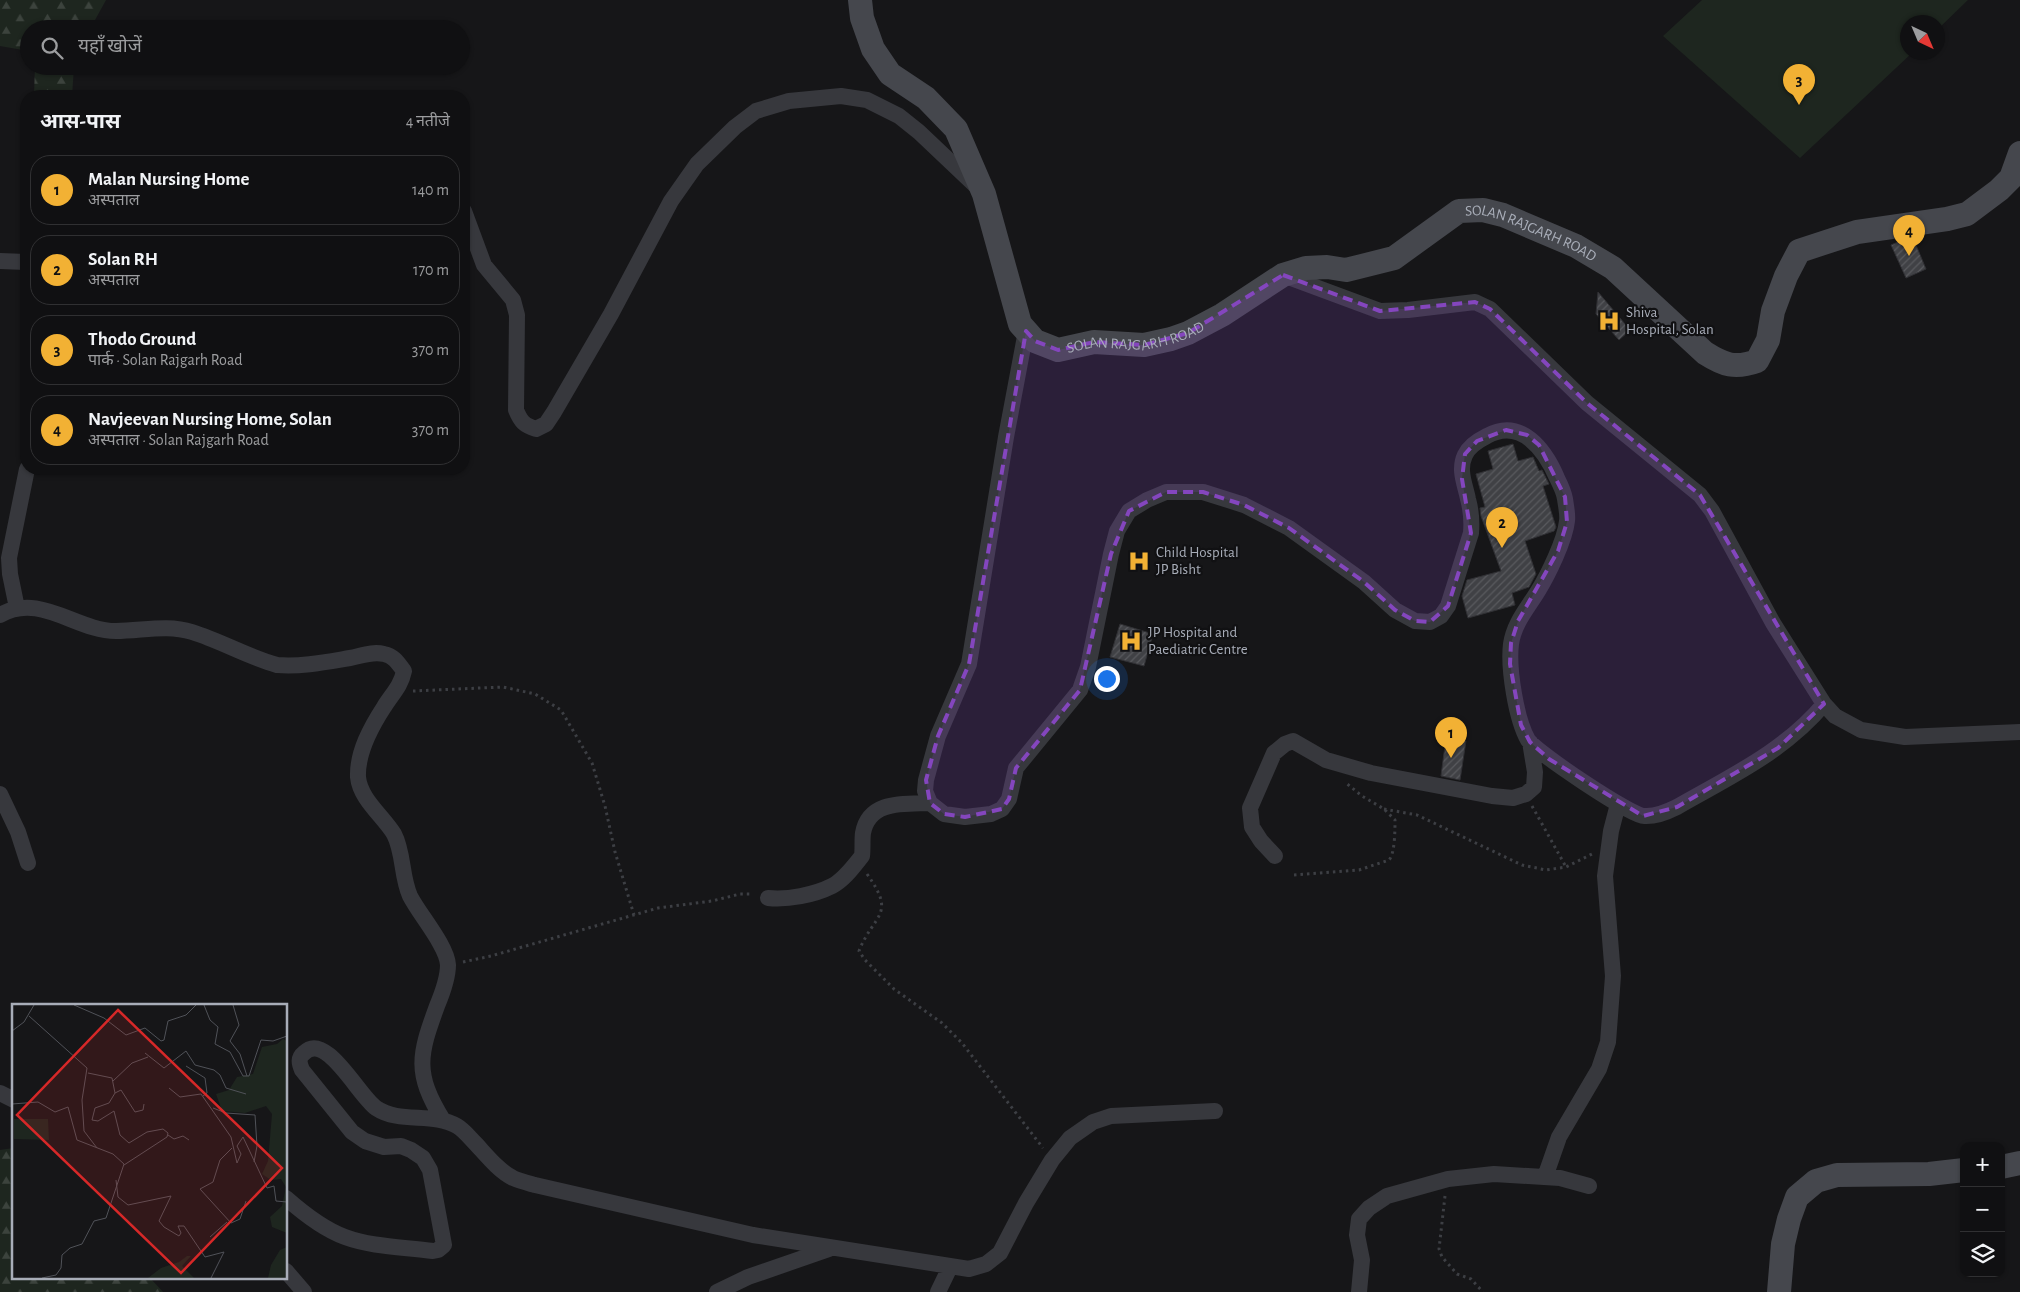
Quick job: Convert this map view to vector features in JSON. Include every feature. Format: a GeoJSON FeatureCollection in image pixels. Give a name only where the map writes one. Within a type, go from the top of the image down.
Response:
{"type":"FeatureCollection","features":[{"type":"Feature","properties":{"kind":"main road","name":"SOLAN RAJGARH ROAD"},"geometry":{"type":"LineString","coordinates":[[861,9],[873,49],[890,74],[926,98],[956,128],[984,194],[1020,324],[1035,341],[1058,350],[1094,342],[1144,345],[1188,333],[1283,276],[1306,268],[1346,270],[1394,258],[1417,244],[1459,211],[1484,210],[1503,215],[1576,246],[1613,268],[1705,353],[1722,364],[1743,366],[1757,361],[1768,340],[1773,311],[1786,276],[1799,251],[1857,232],[1947,219],[1967,214],[2011,178],[2020,153]]}},
{"type":"Feature","properties":{"kind":"main road"},"geometry":{"type":"LineString","coordinates":[[2005,1166],[2020,1163]]}},
{"type":"Feature","properties":{"kind":"main road"},"geometry":{"type":"LineString","coordinates":[[1779,1292],[1783,1244],[1789,1219],[1797,1197],[1816,1181],[1837,1175],[1929,1174],[1960,1170]]}},
{"type":"Feature","properties":{"kind":"street"},"geometry":{"type":"LineString","coordinates":[[470,227],[484,265],[513,300],[517,315],[516,410],[525,426],[536,429],[546,424],[554,412],[612,314],[671,201],[697,164],[735,127],[756,111],[798,100],[841,96],[867,100],[900,116],[920,132],[984,194]]}},
{"type":"Feature","properties":{"kind":"street"},"geometry":{"type":"LineString","coordinates":[[0,261],[20,262]]}},
{"type":"Feature","properties":{"kind":"street"},"geometry":{"type":"LineString","coordinates":[[1283,276],[1380,311],[1408,310],[1475,302],[1490,309],[1587,403],[1700,495],[1712,511],[1773,623],[1824,704],[1835,716],[1861,730],[1905,737],[2020,732]]}},
{"type":"Feature","properties":{"kind":"street"},"geometry":{"type":"LineString","coordinates":[[1026,331],[1006,437],[969,664],[938,736],[926,780],[926,791],[930,803],[944,814],[965,817],[991,814],[1002,809],[1009,799],[1016,768],[1080,690],[1088,667],[1117,531],[1130,511],[1147,500],[1166,492],[1203,492],[1244,505],[1290,528],[1364,582],[1395,610],[1415,621],[1430,622],[1441,616],[1448,606],[1471,533],[1472,522],[1469,500],[1462,479],[1462,466],[1465,454],[1477,441],[1493,432],[1506,430],[1527,435],[1539,445],[1553,468],[1565,497],[1567,522],[1558,551],[1539,590],[1518,621],[1511,643],[1510,664],[1521,725],[1530,742],[1535,772],[1534,787],[1526,794],[1514,798],[1492,796],[1370,773],[1326,760],[1293,741],[1285,744],[1274,753],[1250,808],[1252,827],[1261,841],[1275,856]]}},
{"type":"Feature","properties":{"kind":"street"},"geometry":{"type":"LineString","coordinates":[[17,608],[10,574],[9,558],[26,475]]}},
{"type":"Feature","properties":{"kind":"street"},"geometry":{"type":"LineString","coordinates":[[0,615],[23,606],[44,609],[90,627],[116,631],[170,627],[191,631],[277,665],[290,666],[333,661],[372,653],[383,653],[392,656],[404,671],[402,680],[384,707],[364,745],[358,762],[358,780],[373,806],[395,835],[404,881],[411,897],[442,949],[448,964],[440,997],[423,1044],[422,1069],[426,1088],[443,1120]]}},
{"type":"Feature","properties":{"kind":"street"},"geometry":{"type":"LineString","coordinates":[[1530,742],[1549,759],[1618,804],[1643,816],[1663,813],[1677,808],[1778,748],[1807,724],[1824,704]]}},
{"type":"Feature","properties":{"kind":"street"},"geometry":{"type":"LineString","coordinates":[[0,794],[18,832],[28,863]]}},
{"type":"Feature","properties":{"kind":"street"},"geometry":{"type":"LineString","coordinates":[[768,898],[782,899],[808,894],[833,886],[862,856],[862,835],[865,824],[873,813],[893,804],[930,803]]}},
{"type":"Feature","properties":{"kind":"street"},"geometry":{"type":"LineString","coordinates":[[1545,1177],[1559,1137],[1598,1070],[1608,1042],[1613,976],[1605,876],[1618,804]]}},
{"type":"Feature","properties":{"kind":"street"},"geometry":{"type":"LineString","coordinates":[[288,1200],[315,1221],[344,1237],[378,1245],[433,1251],[438,1250],[444,1245],[430,1170],[423,1158],[401,1146],[384,1147],[365,1141],[352,1132],[302,1070],[299,1063],[300,1056],[314,1047],[324,1050],[335,1059],[363,1096],[377,1108],[399,1117],[443,1120],[459,1127],[497,1166],[512,1177],[535,1185],[753,1235],[970,1269],[986,1264],[1000,1253],[1012,1234],[1026,1203],[1052,1160],[1070,1138],[1093,1122],[1111,1116],[1215,1111]]}},
{"type":"Feature","properties":{"kind":"street"},"geometry":{"type":"LineString","coordinates":[[0,1093],[12,1099]]}},
{"type":"Feature","properties":{"kind":"street"},"geometry":{"type":"LineString","coordinates":[[1359,1292],[1362,1260],[1357,1234],[1359,1219],[1369,1208],[1387,1196],[1448,1179],[1494,1174],[1560,1178],[1589,1186]]}},
{"type":"Feature","properties":{"kind":"street"},"geometry":{"type":"LineString","coordinates":[[717,1292],[748,1277],[832,1248]]}},
{"type":"Feature","properties":{"kind":"street"},"geometry":{"type":"LineString","coordinates":[[938,1292],[950,1267]]}},
{"type":"Feature","properties":{"kind":"street"},"geometry":{"type":"LineString","coordinates":[[288,1273],[304,1292]]}},
{"type":"Feature","properties":{"kind":"path"},"geometry":{"type":"LineString","coordinates":[[395,692],[503,686],[535,694],[561,710],[592,763],[605,806],[615,852],[634,915]]}},
{"type":"Feature","properties":{"kind":"path"},"geometry":{"type":"LineString","coordinates":[[1294,875],[1359,870],[1389,860],[1392,857],[1395,820],[1384,809],[1362,796],[1344,782]]}},
{"type":"Feature","properties":{"kind":"path"},"geometry":{"type":"LineString","coordinates":[[1526,794],[1566,867]]}},
{"type":"Feature","properties":{"kind":"path"},"geometry":{"type":"LineString","coordinates":[[1384,809],[1417,815],[1522,865],[1546,870],[1566,867],[1609,846]]}},
{"type":"Feature","properties":{"kind":"path"},"geometry":{"type":"LineString","coordinates":[[858,862],[880,893],[883,907],[880,917],[859,950],[865,960],[894,989],[942,1023],[962,1043],[1052,1160]]}},
{"type":"Feature","properties":{"kind":"path"},"geometry":{"type":"LineString","coordinates":[[448,964],[491,956],[658,908],[712,901],[740,894],[752,894],[768,898]]}},
{"type":"Feature","properties":{"kind":"path"},"geometry":{"type":"LineString","coordinates":[[1448,1179],[1438,1249],[1442,1257],[1457,1274],[1471,1279],[1483,1292]]}},
{"type":"Feature","properties":{"kind":"highlighted area"},"geometry":{"type":"Polygon","coordinates":[[[1283,275],[1380,311],[1475,302],[1490,309],[1587,403],[1700,495],[1824,704],[1778,748],[1677,807],[1643,816],[1549,759],[1530,742],[1521,725],[1510,664],[1511,643],[1518,621],[1558,551],[1567,522],[1565,497],[1539,445],[1527,435],[1506,430],[1477,441],[1465,454],[1462,479],[1471,533],[1448,606],[1430,622],[1415,621],[1395,610],[1364,582],[1289,528],[1244,505],[1203,492],[1166,492],[1129,511],[1111,554],[1080,690],[1016,768],[1009,799],[1002,809],[965,817],[944,814],[930,803],[926,780],[938,736],[969,664],[1026,331],[1035,341],[1058,350],[1094,342],[1144,345],[1188,333],[1283,275]]]}},
{"type":"Feature","properties":{"kind":"green space"},"geometry":{"type":"Polygon","coordinates":[[[0,0],[106,0],[95,20],[20,20],[20,49],[0,46],[0,0]]]}},
{"type":"Feature","properties":{"kind":"green space"},"geometry":{"type":"Polygon","coordinates":[[[1702,0],[1968,0],[1945,22],[1945,15],[1900,15],[1900,60],[1905,60],[1800,158],[1663,36],[1702,0]]]}},
{"type":"Feature","properties":{"kind":"green space"},"geometry":{"type":"Polygon","coordinates":[[[35,75],[73,75],[72,90],[34,90],[35,75]]]}},
{"type":"Feature","properties":{"kind":"green space"},"geometry":{"type":"Polygon","coordinates":[[[12,1148],[12,1280],[152,1280],[163,1292],[0,1292],[0,1150],[12,1148]]]}},
{"type":"Feature","properties":{"kind":"building"},"geometry":{"type":"Polygon","coordinates":[[[1913,238],[1926,269],[1906,278],[1891,245],[1913,238]]]}},
{"type":"Feature","properties":{"kind":"building"},"geometry":{"type":"Polygon","coordinates":[[[1598,292],[1630,330],[1619,340],[1596,314],[1598,292]]]}},
{"type":"Feature","properties":{"kind":"building"},"geometry":{"type":"Polygon","coordinates":[[[1513,444],[1518,461],[1533,457],[1539,471],[1542,470],[1549,484],[1543,486],[1556,527],[1554,531],[1525,541],[1536,574],[1529,587],[1512,593],[1515,605],[1468,618],[1462,596],[1467,580],[1501,571],[1481,516],[1480,508],[1485,507],[1476,474],[1493,469],[1488,451],[1513,444]]]}},
{"type":"Feature","properties":{"kind":"building"},"geometry":{"type":"Polygon","coordinates":[[[1120,624],[1153,634],[1144,666],[1110,657],[1120,624]]]}},
{"type":"Feature","properties":{"kind":"building"},"geometry":{"type":"Polygon","coordinates":[[[1446,738],[1466,741],[1460,780],[1441,776],[1446,738]]]}},
{"type":"Feature","properties":{"kind":"place","name":"Thodo Ground"},"geometry":{"type":"Point","coordinates":[1799,105]}},
{"type":"Feature","properties":{"kind":"place","name":"Navjeevan Nursing Home, Solan"},"geometry":{"type":"Point","coordinates":[1909,256]}},
{"type":"Feature","properties":{"kind":"place","name":"Shiva Hospital, Solan"},"geometry":{"type":"Point","coordinates":[1609,321]}},
{"type":"Feature","properties":{"kind":"place","name":"Solan RH"},"geometry":{"type":"Point","coordinates":[1502,548]}},
{"type":"Feature","properties":{"kind":"place","name":"Child Hospital JP Bisht"},"geometry":{"type":"Point","coordinates":[1139,561]}},
{"type":"Feature","properties":{"kind":"place","name":"JP Hospital and Paediatric Centre"},"geometry":{"type":"Point","coordinates":[1131,641]}},
{"type":"Feature","properties":{"kind":"place","name":"Malan Nursing Home"},"geometry":{"type":"Point","coordinates":[1451,758]}}]}
